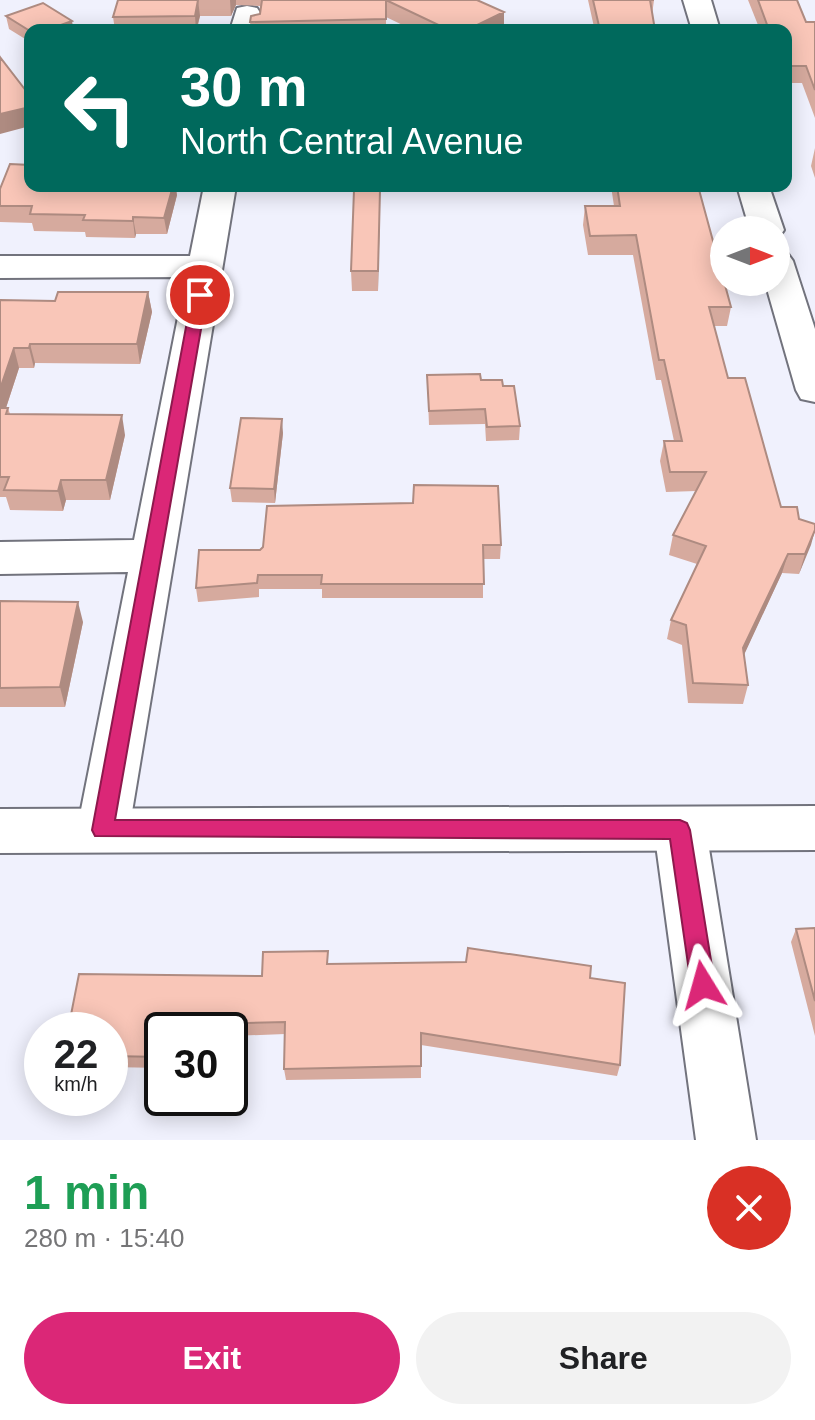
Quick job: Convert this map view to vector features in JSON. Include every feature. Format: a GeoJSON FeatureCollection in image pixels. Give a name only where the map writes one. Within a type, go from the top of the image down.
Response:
{"type":"FeatureCollection","features":[{"type":"Feature","properties":{"kind":"street"},"geometry":{"type":"LineString","coordinates":[[697,0],[704,24]]}},
{"type":"Feature","properties":{"kind":"street"},"geometry":{"type":"LineString","coordinates":[[103,830],[150,556],[219,192]]}},
{"type":"Feature","properties":{"kind":"street"},"geometry":{"type":"LineString","coordinates":[[755,192],[763,216]]}},
{"type":"Feature","properties":{"kind":"street"},"geometry":{"type":"LineString","coordinates":[[0,267],[205,266]]}},
{"type":"Feature","properties":{"kind":"street"},"geometry":{"type":"LineString","coordinates":[[787,296],[815,390]]}},
{"type":"Feature","properties":{"kind":"street"},"geometry":{"type":"LineString","coordinates":[[0,558],[150,556]]}},
{"type":"Feature","properties":{"kind":"street"},"geometry":{"type":"LineString","coordinates":[[0,831],[815,828]]}},
{"type":"Feature","properties":{"kind":"street"},"geometry":{"type":"LineString","coordinates":[[680,830],[726,1140]]}},
{"type":"Feature","properties":{"kind":"building"},"geometry":{"type":"Polygon","coordinates":[[[118,0],[198,0],[195,16],[113,17],[118,0]]]}},
{"type":"Feature","properties":{"kind":"building"},"geometry":{"type":"Polygon","coordinates":[[[262,0],[386,0],[386,19],[250,22],[251,16],[260,14],[262,0]]]}},
{"type":"Feature","properties":{"kind":"building"},"geometry":{"type":"Polygon","coordinates":[[[386,0],[477,0],[504,12],[479,24],[436,24],[386,0]]]}},
{"type":"Feature","properties":{"kind":"building"},"geometry":{"type":"Polygon","coordinates":[[[593,0],[650,0],[654,24],[599,24],[593,0]]]}},
{"type":"Feature","properties":{"kind":"building"},"geometry":{"type":"Polygon","coordinates":[[[758,0],[797,0],[806,22],[815,22],[815,90],[806,66],[792,66],[792,24],[767,24],[758,0]]]}},
{"type":"Feature","properties":{"kind":"building"},"geometry":{"type":"Polygon","coordinates":[[[43,3],[72,21],[64,24],[24,24],[24,27],[6,16],[43,3]]]}},
{"type":"Feature","properties":{"kind":"building"},"geometry":{"type":"Polygon","coordinates":[[[0,57],[24,88],[24,108],[0,114],[0,57]]]}},
{"type":"Feature","properties":{"kind":"building"},"geometry":{"type":"Polygon","coordinates":[[[10,164],[24,165],[24,192],[171,192],[164,218],[133,217],[133,221],[83,220],[85,215],[30,214],[32,206],[0,206],[0,189],[10,164]]]}},
{"type":"Feature","properties":{"kind":"building"},"geometry":{"type":"Polygon","coordinates":[[[354,192],[380,192],[378,271],[351,271],[354,192]]]}},
{"type":"Feature","properties":{"kind":"building"},"geometry":{"type":"Polygon","coordinates":[[[618,192],[700,192],[710,230],[710,296],[728,296],[731,307],[709,307],[728,378],[745,378],[781,507],[797,507],[799,519],[815,524],[805,554],[788,554],[743,648],[748,685],[693,683],[686,625],[671,620],[706,546],[673,535],[706,472],[670,472],[664,441],[682,441],[664,360],[659,360],[636,235],[590,236],[585,206],[620,206],[618,192]]]}},
{"type":"Feature","properties":{"kind":"building"},"geometry":{"type":"Polygon","coordinates":[[[58,292],[148,292],[137,344],[30,344],[29,348],[14,348],[0,389],[0,300],[55,301],[58,292]]]}},
{"type":"Feature","properties":{"kind":"building"},"geometry":{"type":"Polygon","coordinates":[[[480,374],[481,380],[502,380],[503,386],[514,386],[520,426],[487,427],[485,409],[429,411],[427,375],[480,374]]]}},
{"type":"Feature","properties":{"kind":"building"},"geometry":{"type":"Polygon","coordinates":[[[0,408],[8,408],[6,414],[122,415],[106,480],[61,480],[58,491],[4,490],[9,477],[0,477],[0,408]]]}},
{"type":"Feature","properties":{"kind":"building"},"geometry":{"type":"Polygon","coordinates":[[[241,418],[282,419],[274,489],[230,488],[241,418]]]}},
{"type":"Feature","properties":{"kind":"building"},"geometry":{"type":"Polygon","coordinates":[[[414,485],[498,486],[501,545],[483,545],[484,584],[321,584],[322,575],[258,575],[257,583],[196,588],[199,550],[260,550],[263,547],[267,506],[413,503],[414,485]]]}},
{"type":"Feature","properties":{"kind":"building"},"geometry":{"type":"Polygon","coordinates":[[[0,601],[78,602],[60,687],[0,688],[0,601]]]}},
{"type":"Feature","properties":{"kind":"building"},"geometry":{"type":"Polygon","coordinates":[[[815,928],[815,1001],[796,929],[815,928]]]}},
{"type":"Feature","properties":{"kind":"building"},"geometry":{"type":"Polygon","coordinates":[[[468,948],[591,966],[590,978],[625,983],[620,1065],[421,1033],[421,1066],[284,1069],[285,1022],[248,1023],[248,1012],[144,1012],[144,1057],[128,1056],[128,1012],[72,1012],[79,974],[262,976],[263,952],[328,951],[327,964],[466,962],[468,948]]]}},
{"type":"Feature","properties":{"kind":"route"},"geometry":{"type":"LineString","coordinates":[[200,295],[150,556],[103,830],[680,830],[703,985]]}}]}
